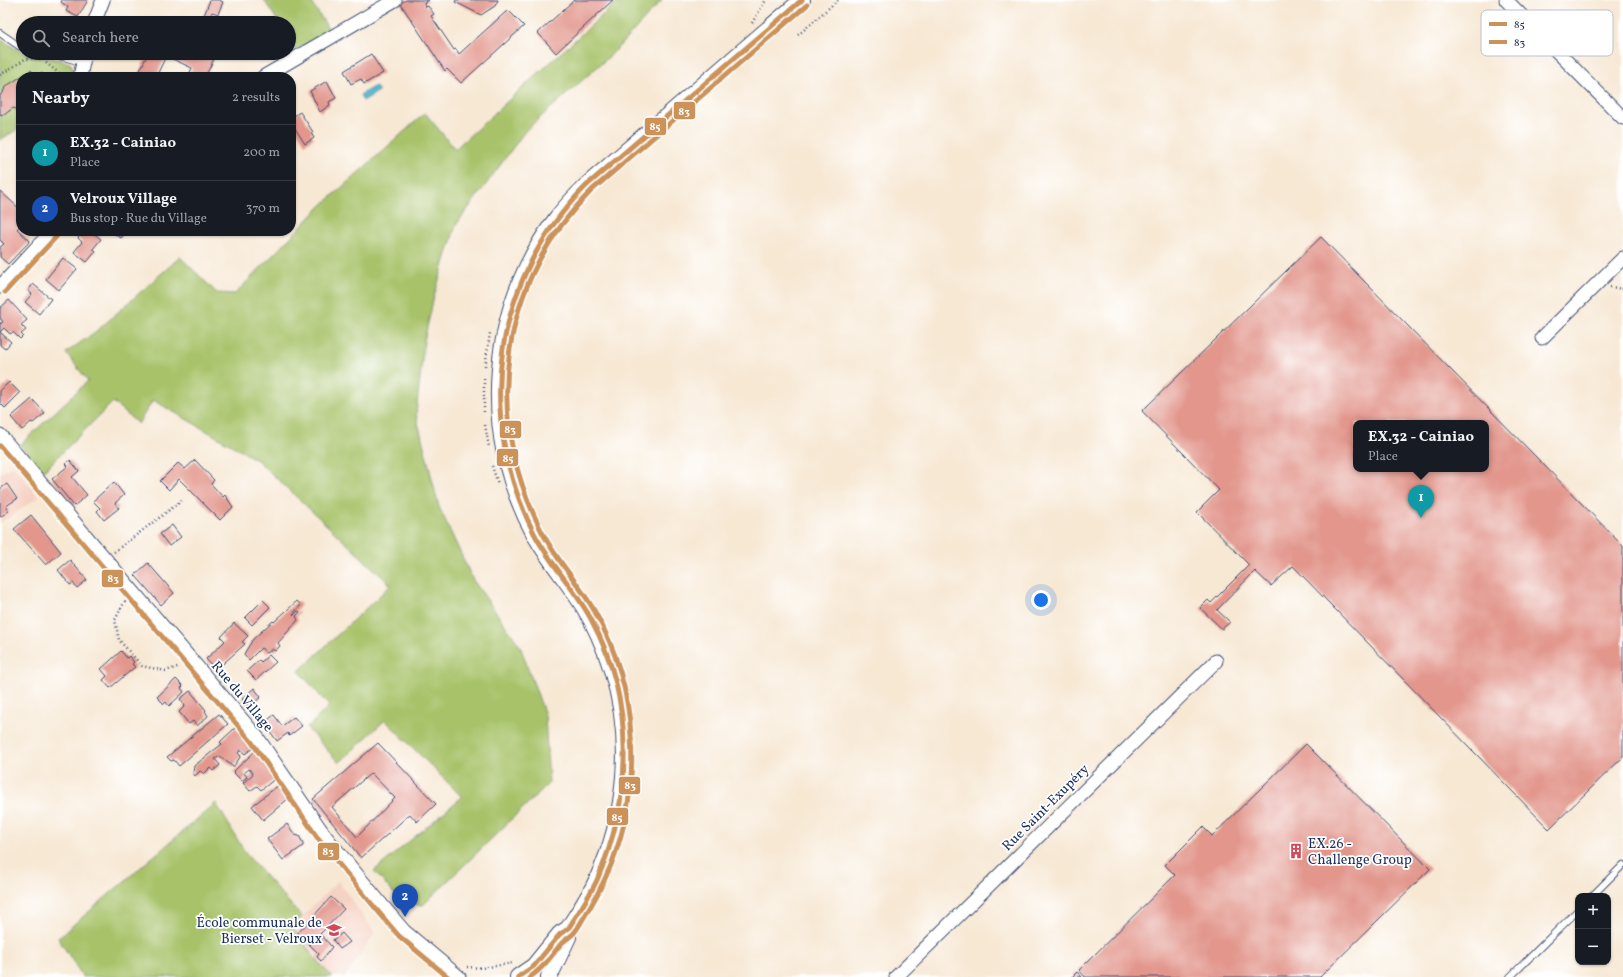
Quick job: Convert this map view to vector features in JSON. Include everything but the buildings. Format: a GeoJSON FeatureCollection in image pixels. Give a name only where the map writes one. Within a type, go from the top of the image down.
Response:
{"type":"FeatureCollection","features":[{"type":"Feature","properties":{"kind":"street"},"geometry":{"type":"LineString","coordinates":[[97,16],[103,0]]}},
{"type":"Feature","properties":{"kind":"street"},"geometry":{"type":"LineString","coordinates":[[296,58],[395,0]]}},
{"type":"Feature","properties":{"kind":"street"},"geometry":{"type":"LineString","coordinates":[[518,977],[534,966],[560,934],[568,929],[596,882],[605,862],[618,820],[624,776],[625,745],[623,725],[613,672],[600,637],[584,607],[535,535],[521,507],[512,484],[503,446],[498,407],[500,363],[506,325],[512,304],[531,260],[545,236],[569,204],[592,180],[802,0]]}},
{"type":"Feature","properties":{"kind":"street"},"geometry":{"type":"LineString","coordinates":[[1506,0],[1516,10]]}},
{"type":"Feature","properties":{"kind":"street"},"geometry":{"type":"LineString","coordinates":[[1562,56],[1623,118]]}},
{"type":"Feature","properties":{"kind":"street"},"geometry":{"type":"LineString","coordinates":[[81,72],[84,60]]}},
{"type":"Feature","properties":{"kind":"street"},"geometry":{"type":"LineString","coordinates":[[272,72],[292,60]]}},
{"type":"Feature","properties":{"kind":"street"},"geometry":{"type":"LineString","coordinates":[[0,287],[47,236]]}},
{"type":"Feature","properties":{"kind":"street"},"geometry":{"type":"LineString","coordinates":[[1542,338],[1623,258]]}},
{"type":"Feature","properties":{"kind":"street","name":"Rue du Village"},"geometry":{"type":"LineString","coordinates":[[0,435],[257,736],[325,836],[404,931],[463,972]]}},
{"type":"Feature","properties":{"kind":"street","name":"Rue Saint-Exupéry"},"geometry":{"type":"LineString","coordinates":[[896,977],[1216,661]]}},
{"type":"Feature","properties":{"kind":"street"},"geometry":{"type":"LineString","coordinates":[[549,977],[569,935],[568,929]]}},
{"type":"Feature","properties":{"kind":"lane"},"geometry":{"type":"LineString","coordinates":[[0,33],[16,44]]}},
{"type":"Feature","properties":{"kind":"lane"},"geometry":{"type":"LineString","coordinates":[[1595,893],[1623,865]]}},
{"type":"Feature","properties":{"kind":"lane"},"geometry":{"type":"LineString","coordinates":[[1510,977],[1575,913]]}},
{"type":"Feature","properties":{"kind":"path"},"geometry":{"type":"LineString","coordinates":[[751,24],[766,0]]}},
{"type":"Feature","properties":{"kind":"path"},"geometry":{"type":"LineString","coordinates":[[798,35],[838,0]]}},
{"type":"Feature","properties":{"kind":"path"},"geometry":{"type":"LineString","coordinates":[[0,75],[23,60]]}},
{"type":"Feature","properties":{"kind":"path"},"geometry":{"type":"LineString","coordinates":[[42,60],[57,72]]}},
{"type":"Feature","properties":{"kind":"path"},"geometry":{"type":"LineString","coordinates":[[485,370],[490,332]]}},
{"type":"Feature","properties":{"kind":"path"},"geometry":{"type":"LineString","coordinates":[[484,378],[484,415]]}},
{"type":"Feature","properties":{"kind":"path"},"geometry":{"type":"LineString","coordinates":[[485,422],[490,454]]}},
{"type":"Feature","properties":{"kind":"path"},"geometry":{"type":"LineString","coordinates":[[491,461],[499,488]]}},
{"type":"Feature","properties":{"kind":"path"},"geometry":{"type":"LineString","coordinates":[[106,558],[184,499]]}},
{"type":"Feature","properties":{"kind":"path"},"geometry":{"type":"LineString","coordinates":[[131,590],[115,620],[119,640],[142,666],[166,670],[194,662]]}},
{"type":"Feature","properties":{"kind":"path"},"geometry":{"type":"LineString","coordinates":[[463,972],[520,960]]}},
{"type":"Feature","properties":{"kind":"shaded area"},"geometry":{"type":"Polygon","coordinates":[[[13,465],[39,497],[0,523],[0,474],[13,465]]]}},
{"type":"Feature","properties":{"kind":"shaded area","name":"École communale de Bierset - Velroux"},"geometry":{"type":"Polygon","coordinates":[[[338,881],[375,933],[345,977],[333,977],[315,958],[292,927],[338,881]]]}},
{"type":"Feature","properties":{"kind":"green space"},"geometry":{"type":"Polygon","coordinates":[[[264,0],[310,0],[330,31],[296,50],[296,16],[274,16],[264,0]]]}},
{"type":"Feature","properties":{"kind":"green space"},"geometry":{"type":"Polygon","coordinates":[[[619,0],[662,0],[612,54],[526,130],[456,225],[434,296],[424,341],[416,414],[439,507],[473,580],[520,646],[545,715],[549,783],[423,905],[402,903],[374,871],[462,797],[385,720],[339,763],[307,728],[329,706],[299,671],[391,585],[257,460],[153,400],[138,424],[113,402],[44,471],[20,445],[88,381],[66,353],[99,329],[180,257],[217,293],[235,294],[292,236],[296,236],[296,232],[321,206],[425,113],[455,149],[619,0]]]}},
{"type":"Feature","properties":{"kind":"green space"},"geometry":{"type":"Polygon","coordinates":[[[0,39],[16,49],[16,60],[59,60],[71,64],[74,72],[16,72],[16,130],[0,140],[0,39]]]}},
{"type":"Feature","properties":{"kind":"green space"},"geometry":{"type":"Polygon","coordinates":[[[216,803],[246,854],[302,917],[292,927],[315,958],[332,977],[83,977],[58,938],[216,803]]]}},
{"type":"Feature","properties":{"kind":"water"},"geometry":{"type":"Polygon","coordinates":[[[375,86],[379,91],[363,101],[360,95],[375,86]]]}},
{"type":"Feature","properties":{"kind":"transit line","name":"85"},"geometry":{"type":"LineString","coordinates":[[518,977],[534,966],[560,934],[568,929],[597,880],[609,848],[617,816],[623,783],[624,750],[622,717],[616,684],[606,652],[586,610],[540,544],[515,488],[504,442],[500,396],[503,350],[513,305],[531,262],[555,222],[587,185],[802,0]]}},
{"type":"Feature","properties":{"kind":"transit line","name":"83"},"geometry":{"type":"LineString","coordinates":[[530,977],[542,967],[562,943],[576,931],[602,886],[611,865],[621,834],[628,802],[631,770],[631,737],[627,704],[620,672],[609,641],[589,601],[552,550],[540,528],[522,484],[511,439],[507,395],[510,350],[520,307],[537,266],[561,226],[592,190],[807,5]]}},
{"type":"Feature","properties":{"kind":"transit line","name":"83"},"geometry":{"type":"LineString","coordinates":[[5,292],[57,236]]}},
{"type":"Feature","properties":{"kind":"transit line","name":"83"},"geometry":{"type":"LineString","coordinates":[[0,446],[251,741],[319,840],[376,909],[399,936],[448,977]]}},
{"type":"Feature","properties":{"kind":"place","name":"EX.32 - Cainiao"},"geometry":{"type":"Point","coordinates":[1421,518]}},
{"type":"Feature","properties":{"kind":"place","name":"EX.26 - Challenge Group"},"geometry":{"type":"Point","coordinates":[1296,851]}},
{"type":"Feature","properties":{"kind":"place","name":"Velroux Village"},"geometry":{"type":"Point","coordinates":[405,917]}},
{"type":"Feature","properties":{"kind":"place","name":"École communale de Bierset - Velroux"},"geometry":{"type":"Point","coordinates":[334,930]}}]}
